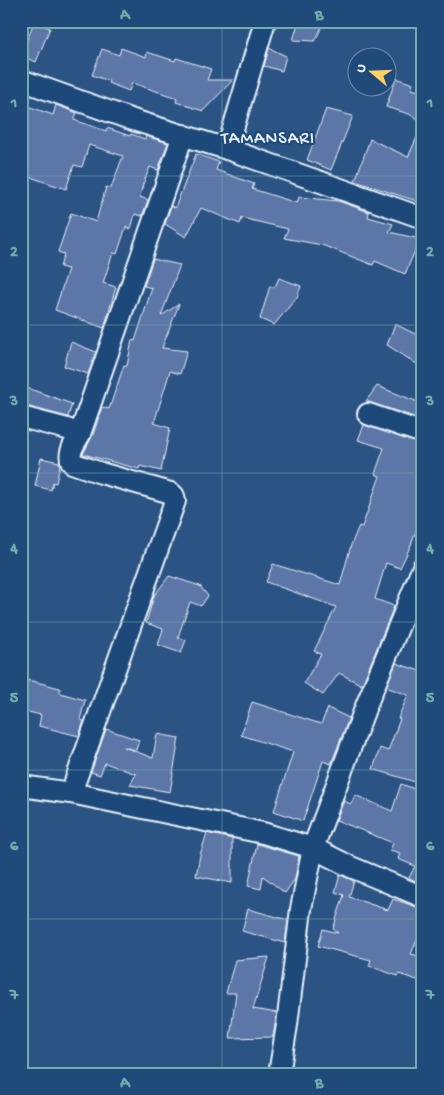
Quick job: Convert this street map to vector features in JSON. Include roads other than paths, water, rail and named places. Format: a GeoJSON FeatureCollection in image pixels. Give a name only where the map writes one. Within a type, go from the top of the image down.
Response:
{"type":"FeatureCollection","features":[{"type":"Feature","properties":{"kind":"street"},"geometry":{"type":"LineString","coordinates":[[227,149],[265,21]]}},
{"type":"Feature","properties":{"kind":"street"},"geometry":{"type":"LineString","coordinates":[[21,80],[133,120],[227,149],[423,218]]}},
{"type":"Feature","properties":{"kind":"street"},"geometry":{"type":"LineString","coordinates":[[71,793],[175,501],[171,493],[101,473],[72,462],[70,453],[80,434],[183,135]]}},
{"type":"Feature","properties":{"kind":"street"},"geometry":{"type":"LineString","coordinates":[[368,414],[423,433]]}},
{"type":"Feature","properties":{"kind":"street"},"geometry":{"type":"LineString","coordinates":[[21,417],[66,428],[80,434]]}},
{"type":"Feature","properties":{"kind":"street"},"geometry":{"type":"LineString","coordinates":[[279,1074],[301,909],[312,848],[366,706],[423,567]]}},
{"type":"Feature","properties":{"kind":"street"},"geometry":{"type":"LineString","coordinates":[[21,786],[71,793],[263,833],[312,848],[351,867],[423,897]]}},
{"type":"Feature","properties":{"kind":"district","name":"TAMANSARI"},"geometry":{"type":"Point","coordinates":[268,137]}}]}
